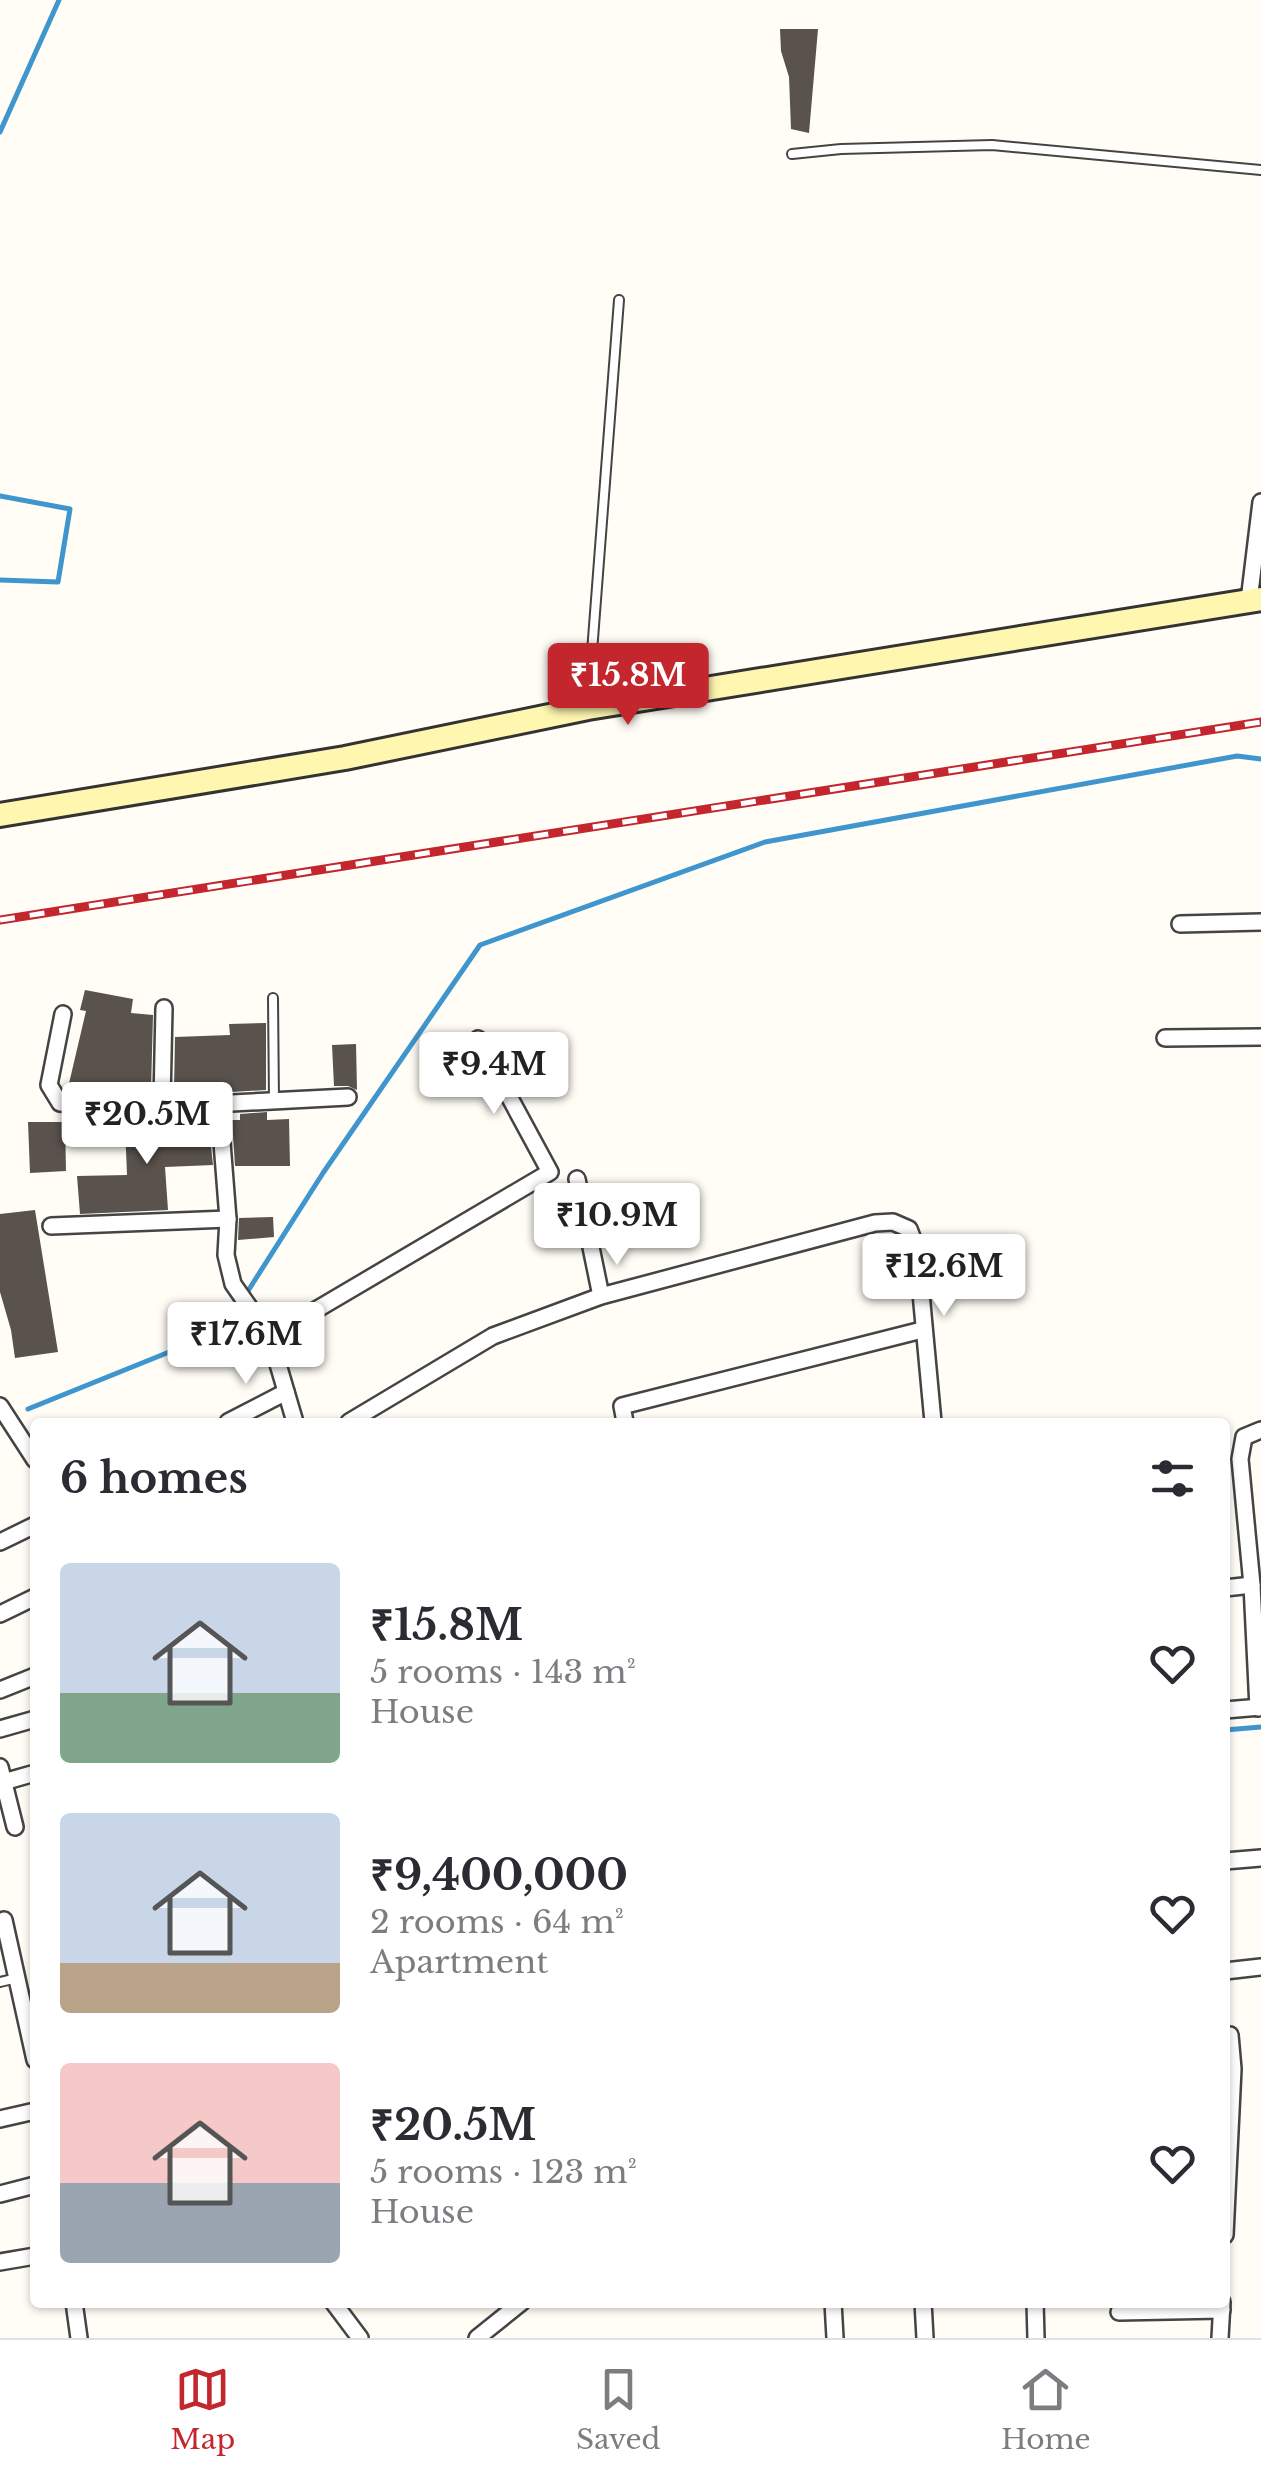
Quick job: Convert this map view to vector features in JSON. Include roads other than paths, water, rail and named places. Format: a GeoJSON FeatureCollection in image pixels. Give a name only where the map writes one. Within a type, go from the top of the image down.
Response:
{"type":"FeatureCollection","features":[{"type":"Feature","properties":{"kind":"street"},"geometry":{"type":"LineString","coordinates":[[0,815],[344,758],[588,708],[1255,600],[1261,502]]}},
{"type":"Feature","properties":{"kind":"street"},"geometry":{"type":"LineString","coordinates":[[1180,924],[1261,922]]}},
{"type":"Feature","properties":{"kind":"street"},"geometry":{"type":"LineString","coordinates":[[162,1101],[164,1008]]}},
{"type":"Feature","properties":{"kind":"street"},"geometry":{"type":"LineString","coordinates":[[64,1014],[49,1085],[60,1102],[79,1106],[200,1099],[213,1104],[348,1097]]}},
{"type":"Feature","properties":{"kind":"street"},"geometry":{"type":"LineString","coordinates":[[1165,1038],[1261,1037]]}},
{"type":"Feature","properties":{"kind":"street"},"geometry":{"type":"LineString","coordinates":[[270,1337],[550,1172],[478,1039]]}},
{"type":"Feature","properties":{"kind":"street"},"geometry":{"type":"LineString","coordinates":[[213,1104],[220,1117],[228,1219],[226,1255],[233,1284],[270,1337],[294,1418]]}},
{"type":"Feature","properties":{"kind":"street"},"geometry":{"type":"LineString","coordinates":[[578,1179],[601,1296]]}},
{"type":"Feature","properties":{"kind":"street"},"geometry":{"type":"LineString","coordinates":[[52,1226],[228,1219]]}},
{"type":"Feature","properties":{"kind":"street"},"geometry":{"type":"LineString","coordinates":[[357,1418],[493,1336],[601,1296],[876,1223],[894,1222],[908,1229],[917,1250],[931,1418]]}},
{"type":"Feature","properties":{"kind":"street"},"geometry":{"type":"LineString","coordinates":[[624,1418],[622,1406],[922,1330]]}},
{"type":"Feature","properties":{"kind":"street"},"geometry":{"type":"LineString","coordinates":[[236,1418],[286,1392]]}},
{"type":"Feature","properties":{"kind":"street"},"geometry":{"type":"LineString","coordinates":[[0,1406],[30,1452]]}},
{"type":"Feature","properties":{"kind":"street"},"geometry":{"type":"LineString","coordinates":[[1230,1710],[1260,1708],[1240,1459],[1244,1437],[1261,1430]]}},
{"type":"Feature","properties":{"kind":"street"},"geometry":{"type":"LineString","coordinates":[[0,1542],[30,1527]]}},
{"type":"Feature","properties":{"kind":"street"},"geometry":{"type":"LineString","coordinates":[[1230,1587],[1252,1585]]}},
{"type":"Feature","properties":{"kind":"street"},"geometry":{"type":"LineString","coordinates":[[0,1614],[30,1599]]}},
{"type":"Feature","properties":{"kind":"street"},"geometry":{"type":"LineString","coordinates":[[0,1690],[30,1678]]}},
{"type":"Feature","properties":{"kind":"street"},"geometry":{"type":"LineString","coordinates":[[0,1730],[30,1721]]}},
{"type":"Feature","properties":{"kind":"street"},"geometry":{"type":"LineString","coordinates":[[15,1827],[1,1777],[30,1774]]}},
{"type":"Feature","properties":{"kind":"street"},"geometry":{"type":"LineString","coordinates":[[1230,1861],[1261,1858]]}},
{"type":"Feature","properties":{"kind":"street"},"geometry":{"type":"LineString","coordinates":[[4,1920],[8,1980],[30,2045]]}},
{"type":"Feature","properties":{"kind":"street"},"geometry":{"type":"LineString","coordinates":[[1230,1971],[1261,1967]]}},
{"type":"Feature","properties":{"kind":"street"},"geometry":{"type":"LineString","coordinates":[[0,2120],[30,2112]]}},
{"type":"Feature","properties":{"kind":"street"},"geometry":{"type":"LineString","coordinates":[[0,2194],[30,2186]]}},
{"type":"Feature","properties":{"kind":"street"},"geometry":{"type":"LineString","coordinates":[[0,2262],[30,2257]]}},
{"type":"Feature","properties":{"kind":"street"},"geometry":{"type":"LineString","coordinates":[[75,2308],[79,2338]]}},
{"type":"Feature","properties":{"kind":"street"},"geometry":{"type":"LineString","coordinates":[[341,2308],[360,2338]]}},
{"type":"Feature","properties":{"kind":"street"},"geometry":{"type":"LineString","coordinates":[[477,2338],[514,2308]]}},
{"type":"Feature","properties":{"kind":"street"},"geometry":{"type":"LineString","coordinates":[[833,2308],[834,2338]]}},
{"type":"Feature","properties":{"kind":"street"},"geometry":{"type":"LineString","coordinates":[[923,2308],[925,2338]]}},
{"type":"Feature","properties":{"kind":"street"},"geometry":{"type":"LineString","coordinates":[[1035,2308],[1036,2338]]}},
{"type":"Feature","properties":{"kind":"street"},"geometry":{"type":"LineString","coordinates":[[1119,2312],[1188,2308]]}},
{"type":"Feature","properties":{"kind":"street"},"geometry":{"type":"LineString","coordinates":[[1220,2338],[1222,2308]]}},
{"type":"Feature","properties":{"kind":"lane"},"geometry":{"type":"LineString","coordinates":[[792,154],[992,144],[1261,170]]}},
{"type":"Feature","properties":{"kind":"lane"},"geometry":{"type":"LineString","coordinates":[[588,708],[619,300]]}},
{"type":"Feature","properties":{"kind":"lane"},"geometry":{"type":"LineString","coordinates":[[273,998],[274,1101]]}},
{"type":"Feature","properties":{"kind":"waterway"},"geometry":{"type":"LineString","coordinates":[[0,132],[59,0]]}},
{"type":"Feature","properties":{"kind":"waterway"},"geometry":{"type":"LineString","coordinates":[[0,496],[70,509],[58,582],[0,580]]}},
{"type":"Feature","properties":{"kind":"waterway"},"geometry":{"type":"LineString","coordinates":[[246,1294],[323,1173],[480,945],[765,842],[1237,756],[1261,759]]}},
{"type":"Feature","properties":{"kind":"waterway"},"geometry":{"type":"LineString","coordinates":[[28,1409],[199,1340]]}},
{"type":"Feature","properties":{"kind":"waterway"},"geometry":{"type":"LineString","coordinates":[[1230,1730],[1261,1727]]}},
{"type":"Feature","properties":{"kind":"railway"},"geometry":{"type":"LineString","coordinates":[[0,920],[1261,722]]}}]}
